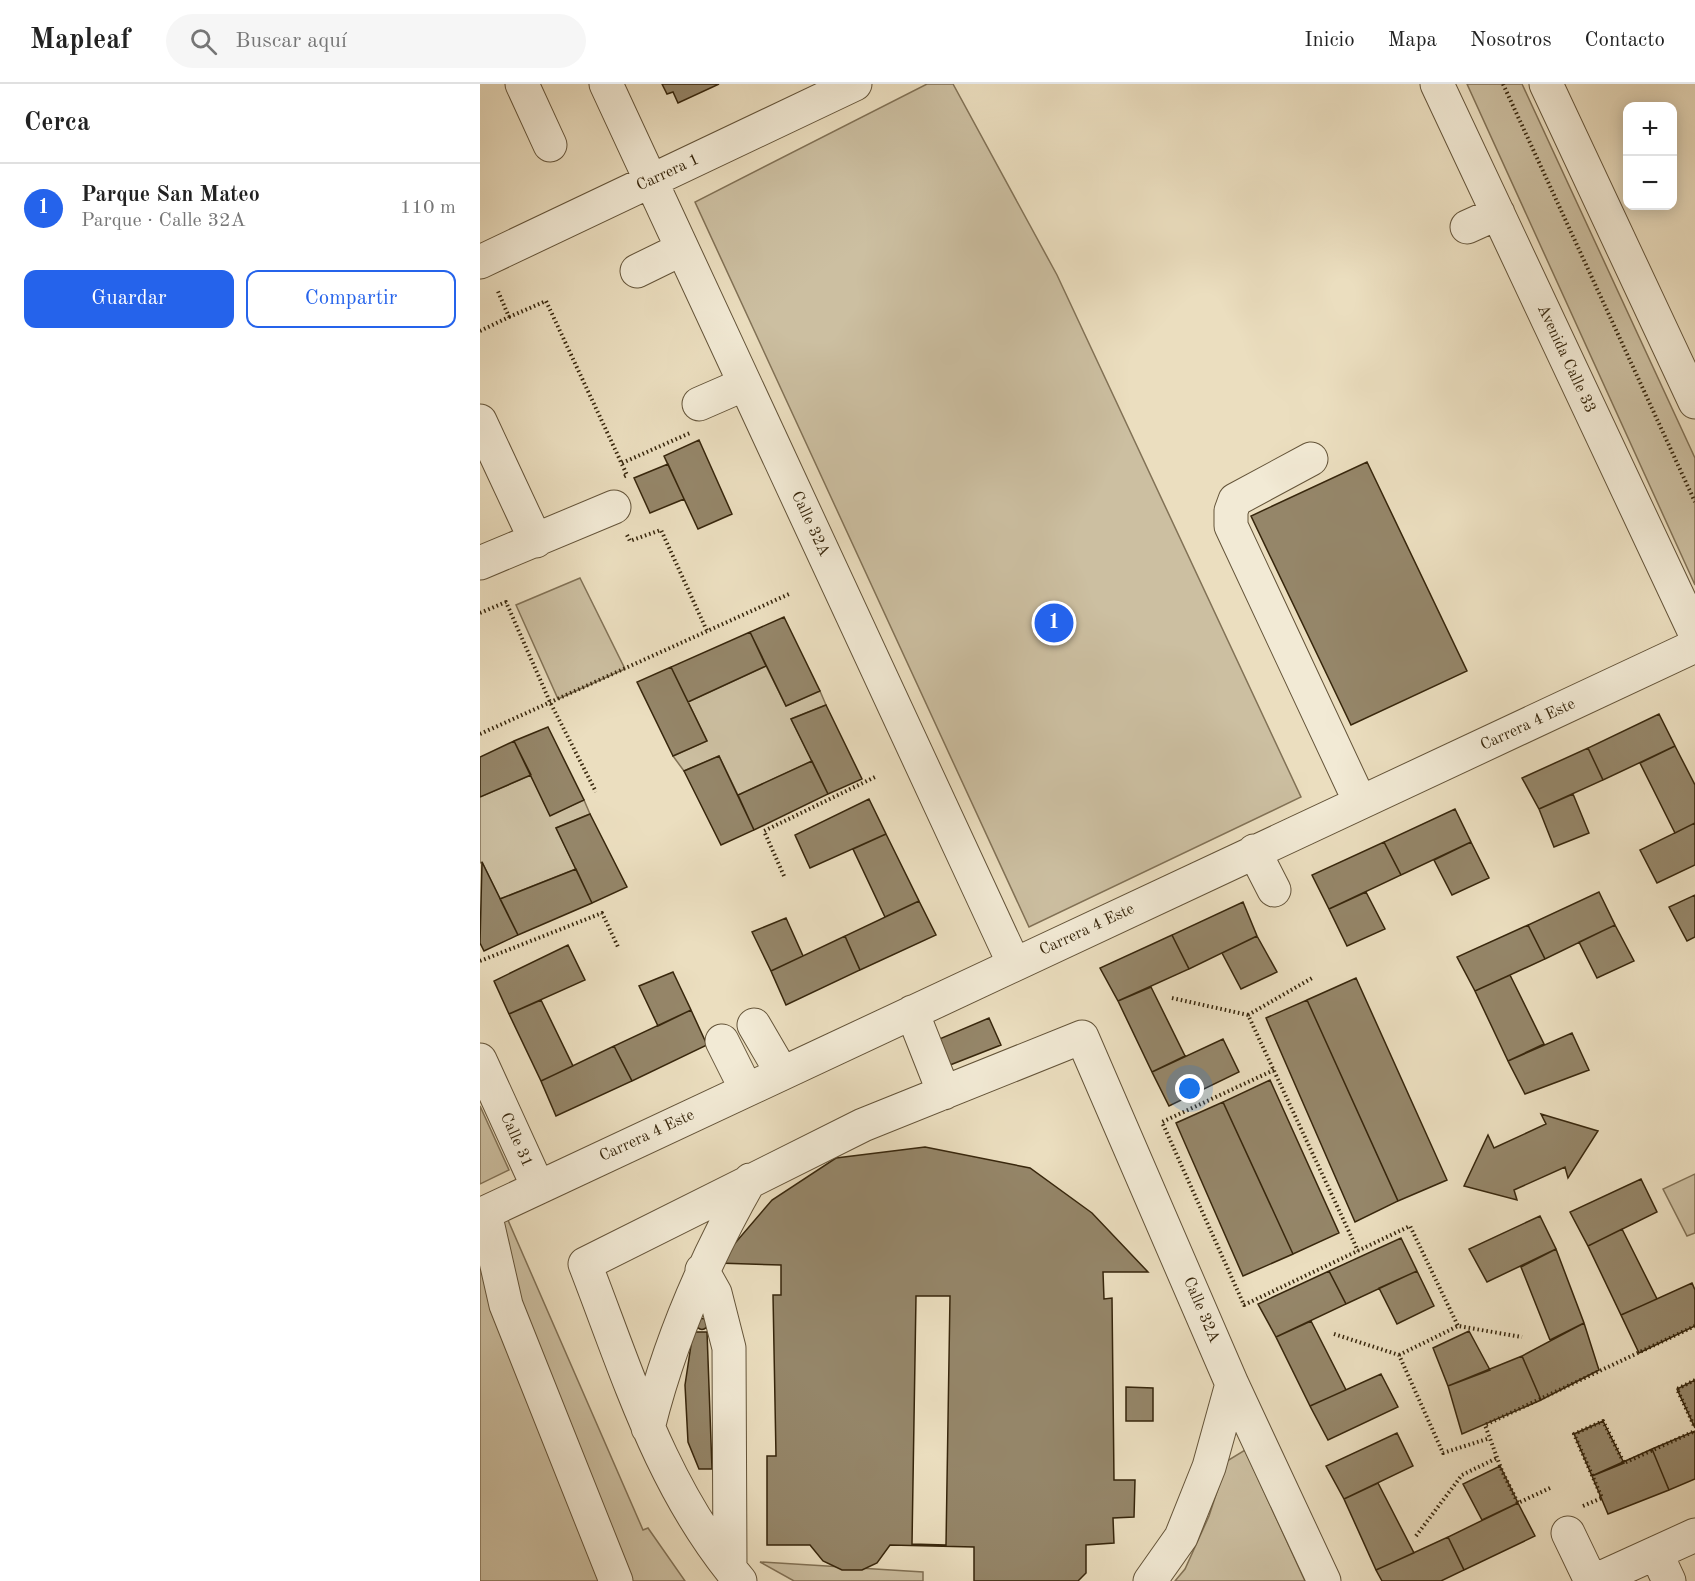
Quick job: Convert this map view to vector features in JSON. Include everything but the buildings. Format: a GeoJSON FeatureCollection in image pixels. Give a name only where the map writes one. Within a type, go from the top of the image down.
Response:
{"type":"FeatureCollection","features":[{"type":"Feature","properties":{"kind":"street"},"geometry":{"type":"LineString","coordinates":[[522,84],[550,145]]}},
{"type":"Feature","properties":{"kind":"street","name":"Calle 32A"},"geometry":{"type":"LineString","coordinates":[[606,84],[1014,964]]}},
{"type":"Feature","properties":{"kind":"street","name":"Carrera 1"},"geometry":{"type":"LineString","coordinates":[[480,262],[855,84]]}},
{"type":"Feature","properties":{"kind":"street","name":"Avenida Calle 33"},"geometry":{"type":"LineString","coordinates":[[1437,84],[1695,633]]}},
{"type":"Feature","properties":{"kind":"street"},"geometry":{"type":"LineString","coordinates":[[1546,84],[1695,402]]}},
{"type":"Feature","properties":{"kind":"street"},"geometry":{"type":"LineString","coordinates":[[1467,227],[1498,213]]}},
{"type":"Feature","properties":{"kind":"street"},"geometry":{"type":"LineString","coordinates":[[637,271],[682,249]]}},
{"type":"Feature","properties":{"kind":"street"},"geometry":{"type":"LineString","coordinates":[[699,416],[745,384]]}},
{"type":"Feature","properties":{"kind":"street"},"geometry":{"type":"LineString","coordinates":[[480,421],[536,541]]}},
{"type":"Feature","properties":{"kind":"street"},"geometry":{"type":"LineString","coordinates":[[1311,459],[1235,500],[1231,511],[1231,526],[1360,802]]}},
{"type":"Feature","properties":{"kind":"street"},"geometry":{"type":"LineString","coordinates":[[480,563],[615,507]]}},
{"type":"Feature","properties":{"kind":"street","name":"Carrera 4 Este"},"geometry":{"type":"LineString","coordinates":[[482,1214],[1695,646]]}},
{"type":"Feature","properties":{"kind":"street"},"geometry":{"type":"LineString","coordinates":[[1254,851],[1274,890]]}},
{"type":"Feature","properties":{"kind":"street"},"geometry":{"type":"LineString","coordinates":[[735,1575],[695,1522],[648,1428],[585,1264],[863,1125],[944,1093],[912,1012]]}},
{"type":"Feature","properties":{"kind":"street"},"geometry":{"type":"LineString","coordinates":[[754,1026],[782,1073]]}},
{"type":"Feature","properties":{"kind":"street","name":"Calle 32A"},"geometry":{"type":"LineString","coordinates":[[944,1093],[1082,1037],[1232,1384],[1324,1581]]}},
{"type":"Feature","properties":{"kind":"street"},"geometry":{"type":"LineString","coordinates":[[722,1041],[746,1089]]}},
{"type":"Feature","properties":{"kind":"street","name":"Calle 31"},"geometry":{"type":"LineString","coordinates":[[480,1060],[538,1187]]}},
{"type":"Feature","properties":{"kind":"street"},"geometry":{"type":"LineString","coordinates":[[648,1428],[681,1320],[702,1270],[750,1180]]}},
{"type":"Feature","properties":{"kind":"street"},"geometry":{"type":"LineString","coordinates":[[482,1214],[506,1305],[616,1581]]}},
{"type":"Feature","properties":{"kind":"street"},"geometry":{"type":"LineString","coordinates":[[702,1270],[715,1293],[729,1348],[735,1575]]}},
{"type":"Feature","properties":{"kind":"street"},"geometry":{"type":"LineString","coordinates":[[1150,1581],[1181,1537],[1209,1467],[1232,1384]]}},
{"type":"Feature","properties":{"kind":"street"},"geometry":{"type":"LineString","coordinates":[[1573,1521],[1592,1581],[1662,1567],[1695,1535]]}},
{"type":"Feature","properties":{"kind":"path"},"geometry":{"type":"LineString","coordinates":[[1503,84],[1695,502]]}},
{"type":"Feature","properties":{"kind":"path"},"geometry":{"type":"LineString","coordinates":[[503,302],[509,317]]}},
{"type":"Feature","properties":{"kind":"path"},"geometry":{"type":"LineString","coordinates":[[480,330],[546,302],[627,475],[604,484],[630,541],[661,530],[707,631]]}},
{"type":"Feature","properties":{"kind":"path"},"geometry":{"type":"LineString","coordinates":[[622,463],[699,416]]}},
{"type":"Feature","properties":{"kind":"path"},"geometry":{"type":"LineString","coordinates":[[480,734],[789,594]]}},
{"type":"Feature","properties":{"kind":"path"},"geometry":{"type":"LineString","coordinates":[[480,613],[506,602],[550,702],[596,792]]}},
{"type":"Feature","properties":{"kind":"path"},"geometry":{"type":"LineString","coordinates":[[784,876],[764,831],[875,777]]}},
{"type":"Feature","properties":{"kind":"path"},"geometry":{"type":"LineString","coordinates":[[480,961],[602,913],[619,949]]}},
{"type":"Feature","properties":{"kind":"path"},"geometry":{"type":"LineString","coordinates":[[1172,998],[1248,1015],[1314,977]]}},
{"type":"Feature","properties":{"kind":"path"},"geometry":{"type":"LineString","coordinates":[[1248,1015],[1358,1251]]}},
{"type":"Feature","properties":{"kind":"path"},"geometry":{"type":"LineString","coordinates":[[1274,1070],[1162,1122],[1244,1305],[1410,1226],[1458,1326]]}},
{"type":"Feature","properties":{"kind":"path"},"geometry":{"type":"LineString","coordinates":[[1334,1334],[1399,1355],[1458,1326],[1522,1337]]}},
{"type":"Feature","properties":{"kind":"path"},"geometry":{"type":"LineString","coordinates":[[1550,1488],[1518,1503],[1497,1458],[1485,1425],[1695,1326]]}},
{"type":"Feature","properties":{"kind":"path"},"geometry":{"type":"LineString","coordinates":[[1399,1355],[1443,1454],[1490,1438]]}},
{"type":"Feature","properties":{"kind":"path"},"geometry":{"type":"LineString","coordinates":[[1573,1521],[1602,1498],[1574,1434],[1603,1421],[1623,1463],[1695,1430],[1677,1389],[1695,1380]]}},
{"type":"Feature","properties":{"kind":"path"},"geometry":{"type":"LineString","coordinates":[[1416,1536],[1462,1475],[1497,1458]]}},
{"type":"Feature","properties":{"kind":"shaded area"},"geometry":{"type":"Polygon","coordinates":[[[927,84],[953,84],[1057,275],[1301,797],[1029,927],[695,202],[927,84]]]}},
{"type":"Feature","properties":{"kind":"shaded area"},"geometry":{"type":"Polygon","coordinates":[[[1467,84],[1522,84],[1695,458],[1695,585],[1467,84]]]}},
{"type":"Feature","properties":{"kind":"shaded area"},"geometry":{"type":"Polygon","coordinates":[[[580,578],[625,669],[558,699],[516,605],[580,578]]]}},
{"type":"Feature","properties":{"kind":"shaded area"},"geometry":{"type":"Polygon","coordinates":[[[766,666],[786,706],[820,691],[826,705],[791,719],[812,761],[738,795],[719,756],[684,771],[673,756],[707,741],[688,702],[766,666]]]}},
{"type":"Feature","properties":{"kind":"shaded area"},"geometry":{"type":"Polygon","coordinates":[[[531,775],[550,815],[584,800],[590,814],[556,828],[576,869],[500,899],[482,862],[480,863],[480,797],[531,775]]]}},
{"type":"Feature","properties":{"kind":"shaded area"},"geometry":{"type":"Polygon","coordinates":[[[480,1106],[509,1170],[480,1184],[480,1106]]]}},
{"type":"Feature","properties":{"kind":"shaded area"},"geometry":{"type":"Polygon","coordinates":[[[1695,1174],[1695,1233],[1687,1236],[1663,1189],[1695,1174]]]}},
{"type":"Feature","properties":{"kind":"shaded area"},"geometry":{"type":"Polygon","coordinates":[[[504,1211],[643,1530],[648,1528],[685,1581],[480,1581],[480,1222],[504,1211]]]}},
{"type":"Feature","properties":{"kind":"shaded area"},"geometry":{"type":"Polygon","coordinates":[[[1245,1450],[1305,1581],[1175,1581],[1185,1569],[1209,1516],[1227,1461],[1245,1450]]]}},
{"type":"Feature","properties":{"kind":"shaded area"},"geometry":{"type":"Polygon","coordinates":[[[760,1562],[923,1572],[923,1581],[794,1581],[760,1562]]]}},
{"type":"Feature","properties":{"kind":"place","name":"Parque San Mateo"},"geometry":{"type":"Point","coordinates":[1054,623]}}]}
